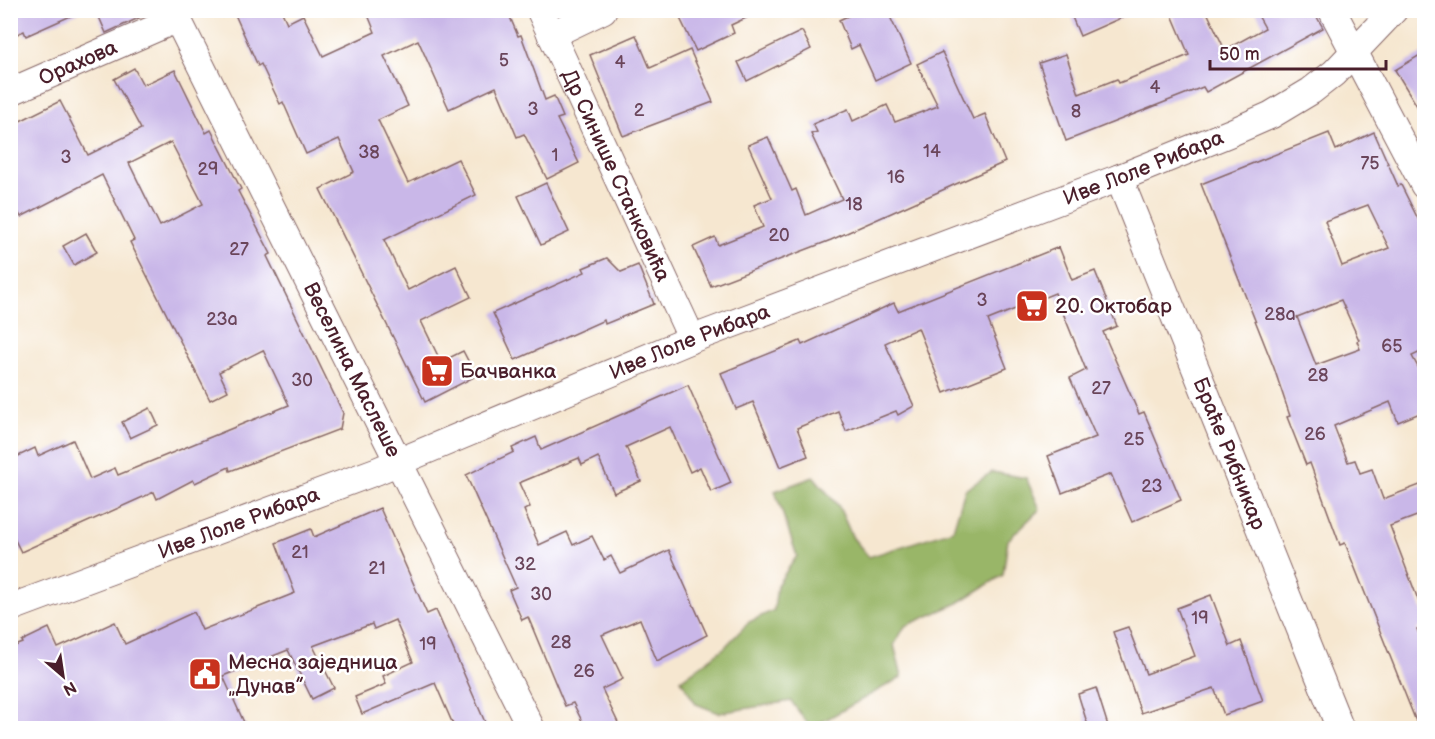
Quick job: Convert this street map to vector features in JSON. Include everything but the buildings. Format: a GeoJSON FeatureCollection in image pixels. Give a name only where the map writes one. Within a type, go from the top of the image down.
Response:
{"type":"FeatureCollection","features":[{"type":"Feature","properties":{"kind":"street","name":"Др Синише Станковића"},"geometry":{"type":"LineString","coordinates":[[540,10],[692,339]]}},
{"type":"Feature","properties":{"kind":"street"},"geometry":{"type":"LineString","coordinates":[[552,35],[603,10]]}},
{"type":"Feature","properties":{"kind":"street"},"geometry":{"type":"LineString","coordinates":[[1332,10],[1425,185]]}},
{"type":"Feature","properties":{"kind":"street","name":"Иве Лоле Рибара"},"geometry":{"type":"LineString","coordinates":[[10,608],[398,462],[692,339],[1119,178],[1271,115],[1311,92],[1394,10]]}},
{"type":"Feature","properties":{"kind":"street","name":"Орахова"},"geometry":{"type":"LineString","coordinates":[[10,92],[175,15]]}},
{"type":"Feature","properties":{"kind":"street","name":"Веселина Маслеше"},"geometry":{"type":"LineString","coordinates":[[175,15],[412,486],[531,729]]}},
{"type":"Feature","properties":{"kind":"street","name":"Браће Рибникар"},"geometry":{"type":"LineString","coordinates":[[1119,178],[1340,729]]}},
{"type":"Feature","properties":{"kind":"green space"},"geometry":{"type":"Polygon","coordinates":[[[992,472],[1026,478],[1040,509],[1008,540],[1003,575],[958,603],[905,626],[894,645],[902,677],[811,728],[791,701],[719,713],[696,704],[681,680],[724,648],[749,622],[774,610],[777,585],[797,556],[775,491],[814,477],[839,507],[853,538],[869,557],[953,530],[965,490],[992,472]]]}},
{"type":"Feature","properties":{"kind":"place","name":"20. Октобар"},"geometry":{"type":"Point","coordinates":[1032,306]}},
{"type":"Feature","properties":{"kind":"place","name":"Бачванка"},"geometry":{"type":"Point","coordinates":[437,371]}},
{"type":"Feature","properties":{"kind":"place","name":"Месна заједница „Дунав”"},"geometry":{"type":"Point","coordinates":[205,674]}}]}
